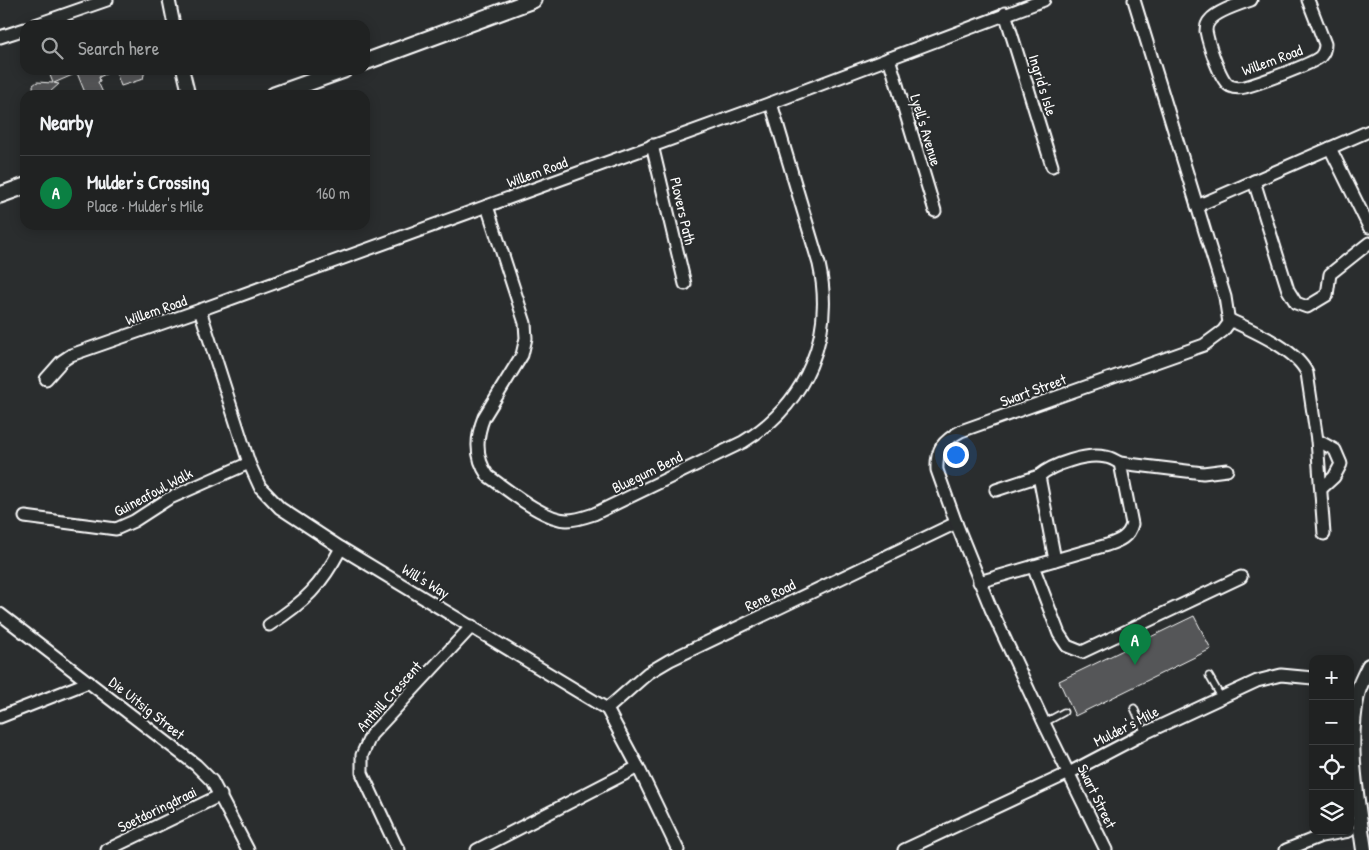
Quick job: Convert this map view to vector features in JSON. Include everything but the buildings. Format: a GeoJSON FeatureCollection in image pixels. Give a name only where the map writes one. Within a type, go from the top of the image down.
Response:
{"type":"FeatureCollection","features":[{"type":"Feature","properties":{"kind":"main road"},"geometry":{"type":"LineString","coordinates":[[370,60],[534,0]]}},
{"type":"Feature","properties":{"kind":"main road"},"geometry":{"type":"LineString","coordinates":[[288,90],[330,75]]}},
{"type":"Feature","properties":{"kind":"main road"},"geometry":{"type":"LineString","coordinates":[[0,195],[20,188]]}},
{"type":"Feature","properties":{"kind":"street"},"geometry":{"type":"LineString","coordinates":[[49,20],[107,0]]}},
{"type":"Feature","properties":{"kind":"street"},"geometry":{"type":"LineString","coordinates":[[169,0],[173,20]]}},
{"type":"Feature","properties":{"kind":"street","name":"Willem Road"},"geometry":{"type":"LineString","coordinates":[[46,379],[62,361],[71,355],[771,103],[1005,13],[1044,0]]}},
{"type":"Feature","properties":{"kind":"street"},"geometry":{"type":"LineString","coordinates":[[1134,0],[1225,297],[1230,320],[1270,340],[1302,364],[1307,373],[1318,440],[1324,534]]}},
{"type":"Feature","properties":{"kind":"street","name":"Willem Road"},"geometry":{"type":"LineString","coordinates":[[1250,0],[1216,15],[1206,26],[1214,59],[1223,80],[1234,87],[1246,87],[1308,64],[1322,56],[1325,44],[1308,0]]}},
{"type":"Feature","properties":{"kind":"street","name":"Ingrid's Isle"},"geometry":{"type":"LineString","coordinates":[[1005,13],[1052,166]]}},
{"type":"Feature","properties":{"kind":"street"},"geometry":{"type":"LineString","coordinates":[[0,37],[20,31]]}},
{"type":"Feature","properties":{"kind":"street","name":"Lyell's Avenue"},"geometry":{"type":"LineString","coordinates":[[888,58],[935,211]]}},
{"type":"Feature","properties":{"kind":"street"},"geometry":{"type":"LineString","coordinates":[[184,75],[188,90]]}},
{"type":"Feature","properties":{"kind":"street","name":"Bluegum Bend"},"geometry":{"type":"LineString","coordinates":[[487,206],[525,323],[526,338],[522,355],[484,417],[478,438],[478,457],[483,470],[488,476],[542,512],[556,519],[579,519],[594,514],[757,434],[784,407],[802,382],[813,362],[819,347],[825,308],[824,285],[771,103]]}},
{"type":"Feature","properties":{"kind":"street"},"geometry":{"type":"LineString","coordinates":[[1197,206],[1369,131]]}},
{"type":"Feature","properties":{"kind":"street","name":"Plovers Path"},"geometry":{"type":"LineString","coordinates":[[652,145],[685,284]]}},
{"type":"Feature","properties":{"kind":"street"},"geometry":{"type":"LineString","coordinates":[[1330,148],[1368,224]]}},
{"type":"Feature","properties":{"kind":"street"},"geometry":{"type":"LineString","coordinates":[[1254,181],[1288,290],[1296,303],[1307,306],[1327,295],[1330,274],[1369,243]]}},
{"type":"Feature","properties":{"kind":"street","name":"Will's Way"},"geometry":{"type":"LineString","coordinates":[[200,310],[249,463],[260,487],[280,508],[341,548],[472,626],[607,710],[638,767],[678,850]]}},
{"type":"Feature","properties":{"kind":"street","name":"Swart Street"},"geometry":{"type":"LineString","coordinates":[[1106,850],[1044,723],[979,582],[937,470],[938,453],[950,438],[961,431],[1204,344],[1224,331],[1230,320]]}},
{"type":"Feature","properties":{"kind":"street"},"geometry":{"type":"LineString","coordinates":[[1318,440],[1335,450],[1341,464],[1334,477],[1322,488]]}},
{"type":"Feature","properties":{"kind":"street"},"geometry":{"type":"LineString","coordinates":[[996,490],[1039,476],[1051,467],[1094,456],[1109,457],[1120,463],[1203,473],[1227,470]]}},
{"type":"Feature","properties":{"kind":"street","name":"Guineafowl Walk"},"geometry":{"type":"LineString","coordinates":[[25,517],[112,529],[120,528],[168,498],[249,463]]}},
{"type":"Feature","properties":{"kind":"street"},"geometry":{"type":"LineString","coordinates":[[979,582],[1107,545],[1118,541],[1130,532],[1132,524],[1120,463]]}},
{"type":"Feature","properties":{"kind":"street"},"geometry":{"type":"LineString","coordinates":[[1039,476],[1055,560]]}},
{"type":"Feature","properties":{"kind":"street","name":"Rene Road"},"geometry":{"type":"LineString","coordinates":[[607,710],[648,673],[670,660],[956,523]]}},
{"type":"Feature","properties":{"kind":"street"},"geometry":{"type":"LineString","coordinates":[[269,625],[294,609],[310,595],[330,569],[341,548]]}},
{"type":"Feature","properties":{"kind":"street"},"geometry":{"type":"LineString","coordinates":[[1033,566],[1059,634],[1067,646],[1082,652],[1240,578]]}},
{"type":"Feature","properties":{"kind":"street","name":"Die Uitsig Street"},"geometry":{"type":"LineString","coordinates":[[0,614],[196,765],[212,781],[221,795],[248,850]]}},
{"type":"Feature","properties":{"kind":"street","name":"Anthill Crescent"},"geometry":{"type":"LineString","coordinates":[[399,850],[362,773],[362,755],[371,735],[472,626]]}},
{"type":"Feature","properties":{"kind":"street"},"geometry":{"type":"LineString","coordinates":[[1354,692],[1369,666]]}},
{"type":"Feature","properties":{"kind":"street","name":"Mulder's Mile"},"geometry":{"type":"LineString","coordinates":[[904,850],[1069,773],[1145,733],[1221,697],[1270,677],[1289,675],[1309,678]]}},
{"type":"Feature","properties":{"kind":"street"},"geometry":{"type":"LineString","coordinates":[[0,717],[89,682]]}},
{"type":"Feature","properties":{"kind":"street"},"geometry":{"type":"LineString","coordinates":[[1353,790],[1354,700]]}},
{"type":"Feature","properties":{"kind":"street"},"geometry":{"type":"LineString","coordinates":[[477,850],[638,767]]}},
{"type":"Feature","properties":{"kind":"street","name":"Soetdoringdraai"},"geometry":{"type":"LineString","coordinates":[[107,850],[221,795]]}},
{"type":"Feature","properties":{"kind":"street"},"geometry":{"type":"LineString","coordinates":[[1354,832],[1364,850]]}},
{"type":"Feature","properties":{"kind":"street"},"geometry":{"type":"LineString","coordinates":[[1286,850],[1326,835]]}},
{"type":"Feature","properties":{"kind":"lane"},"geometry":{"type":"LineString","coordinates":[[1209,676],[1221,697]]}},
{"type":"Feature","properties":{"kind":"lane"},"geometry":{"type":"LineString","coordinates":[[1134,708],[1145,733]]}},
{"type":"Feature","properties":{"kind":"lane"},"geometry":{"type":"LineString","coordinates":[[1044,723],[1064,712]]}},
{"type":"Feature","properties":{"kind":"place","name":"Mulder's Crossing"},"geometry":{"type":"Point","coordinates":[1135,665]}}]}
